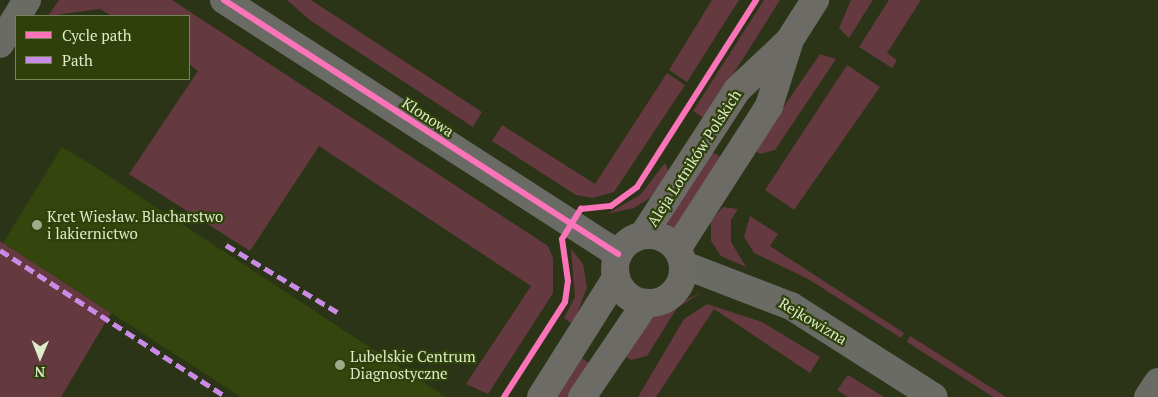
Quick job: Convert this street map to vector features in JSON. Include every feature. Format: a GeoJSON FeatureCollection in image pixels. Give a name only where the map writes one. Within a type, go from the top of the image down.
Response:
{"type":"FeatureCollection","features":[{"type":"Feature","properties":{"kind":"street"},"geometry":{"type":"LineString","coordinates":[[17,15],[26,0]]}},
{"type":"Feature","properties":{"kind":"street","name":"Klonowa"},"geometry":{"type":"LineString","coordinates":[[224,0],[617,266]]}},
{"type":"Feature","properties":{"kind":"street","name":"Aleja Lotników Polskich"},"geometry":{"type":"LineString","coordinates":[[644,235],[737,90],[789,42],[816,0]]}},
{"type":"Feature","properties":{"kind":"street"},"geometry":{"type":"LineString","coordinates":[[0,44],[15,19]]}},
{"type":"Feature","properties":{"kind":"street","name":"Aleja Lotników Polskich"},"geometry":{"type":"LineString","coordinates":[[680,257],[769,106],[789,42]]}},
{"type":"Feature","properties":{"kind":"street"},"geometry":{"type":"LineString","coordinates":[[541,397],[617,266],[629,241],[644,235],[662,237],[680,257],[674,293],[646,304],[582,397]]}},
{"type":"Feature","properties":{"kind":"street","name":"Rejkowizna"},"geometry":{"type":"LineString","coordinates":[[680,257],[790,306],[934,397]]}},
{"type":"Feature","properties":{"kind":"street"},"geometry":{"type":"LineString","coordinates":[[617,266],[625,293],[646,304]]}},
{"type":"Feature","properties":{"kind":"street"},"geometry":{"type":"LineString","coordinates":[[1148,397],[1158,382]]}},
{"type":"Feature","properties":{"kind":"shaded area"},"geometry":{"type":"Polygon","coordinates":[[[59,0],[172,0],[548,246],[553,258],[553,293],[488,394],[466,384],[531,286],[319,146],[250,251],[129,174],[198,71],[190,65],[190,15],[110,15],[100,9],[49,15],[59,0]]]}},
{"type":"Feature","properties":{"kind":"shaded area"},"geometry":{"type":"Polygon","coordinates":[[[287,0],[311,0],[482,112],[473,127],[311,21],[287,0]]]}},
{"type":"Feature","properties":{"kind":"shaded area"},"geometry":{"type":"Polygon","coordinates":[[[712,0],[739,0],[687,82],[669,70],[712,0]]]}},
{"type":"Feature","properties":{"kind":"shaded area"},"geometry":{"type":"Polygon","coordinates":[[[764,0],[780,0],[705,119],[693,111],[764,0]]]}},
{"type":"Feature","properties":{"kind":"shaded area"},"geometry":{"type":"Polygon","coordinates":[[[851,0],[873,0],[849,38],[839,28],[851,0]]]}},
{"type":"Feature","properties":{"kind":"shaded area"},"geometry":{"type":"Polygon","coordinates":[[[889,0],[921,0],[887,53],[897,60],[892,68],[859,47],[889,0]]]}},
{"type":"Feature","properties":{"kind":"shaded area"},"geometry":{"type":"Polygon","coordinates":[[[820,54],[836,59],[775,150],[760,154],[754,150],[820,54]]]}},
{"type":"Feature","properties":{"kind":"shaded area"},"geometry":{"type":"Polygon","coordinates":[[[847,65],[880,87],[794,210],[765,190],[847,65]]]}},
{"type":"Feature","properties":{"kind":"shaded area"},"geometry":{"type":"Polygon","coordinates":[[[667,73],[685,85],[614,192],[593,198],[576,195],[492,141],[502,125],[595,184],[667,73]]]}},
{"type":"Feature","properties":{"kind":"shaded area"},"geometry":{"type":"Polygon","coordinates":[[[62,147],[446,397],[241,397],[3,243],[62,147]]]}},
{"type":"Feature","properties":{"kind":"shaded area"},"geometry":{"type":"Polygon","coordinates":[[[712,152],[722,158],[676,229],[670,228],[667,221],[712,152]]]}},
{"type":"Feature","properties":{"kind":"shaded area"},"geometry":{"type":"Polygon","coordinates":[[[665,163],[670,174],[650,198],[634,208],[607,214],[640,195],[665,163]]]}},
{"type":"Feature","properties":{"kind":"shaded area"},"geometry":{"type":"Polygon","coordinates":[[[723,207],[738,209],[731,220],[731,242],[746,267],[721,256],[711,241],[711,221],[723,207]]]}},
{"type":"Feature","properties":{"kind":"shaded area"},"geometry":{"type":"Polygon","coordinates":[[[750,216],[778,234],[770,246],[904,333],[901,338],[808,279],[754,253],[744,237],[750,216]]]}},
{"type":"Feature","properties":{"kind":"shaded area"},"geometry":{"type":"Polygon","coordinates":[[[0,241],[111,313],[61,397],[0,397],[0,241]]]}},
{"type":"Feature","properties":{"kind":"shaded area"},"geometry":{"type":"Polygon","coordinates":[[[571,249],[583,264],[587,287],[573,325],[564,318],[575,297],[571,249]]]}},
{"type":"Feature","properties":{"kind":"shaded area"},"geometry":{"type":"Polygon","coordinates":[[[702,292],[677,308],[647,356],[631,360],[624,356],[654,316],[702,292]]]}},
{"type":"Feature","properties":{"kind":"shaded area"},"geometry":{"type":"Polygon","coordinates":[[[707,304],[762,322],[820,357],[810,373],[714,309],[656,397],[638,397],[684,319],[707,304]]]}},
{"type":"Feature","properties":{"kind":"shaded area"},"geometry":{"type":"Polygon","coordinates":[[[910,336],[1006,397],[993,397],[907,342],[910,336]]]}},
{"type":"Feature","properties":{"kind":"shaded area"},"geometry":{"type":"Polygon","coordinates":[[[580,357],[591,364],[569,397],[554,397],[580,357]]]}},
{"type":"Feature","properties":{"kind":"shaded area"},"geometry":{"type":"Polygon","coordinates":[[[848,375],[884,397],[848,397],[837,390],[848,375]]]}},
{"type":"Feature","properties":{"kind":"marked path"},"geometry":{"type":"LineString","coordinates":[[226,245],[337,312]]}},
{"type":"Feature","properties":{"kind":"marked path"},"geometry":{"type":"LineString","coordinates":[[0,250],[226,397]]}},
{"type":"Feature","properties":{"kind":"cycle path"},"geometry":{"type":"LineString","coordinates":[[224,0],[618,254]]}},
{"type":"Feature","properties":{"kind":"cycle path"},"geometry":{"type":"LineString","coordinates":[[504,397],[565,302],[568,281],[562,239],[581,209],[611,206],[637,187],[756,0]]}},
{"type":"Feature","properties":{"kind":"place","name":"Kret Wiesław. Blacharstwo i lakiernictwo"},"geometry":{"type":"Point","coordinates":[37,225]}},
{"type":"Feature","properties":{"kind":"place","name":"Lubelskie Centrum Diagnostyczne"},"geometry":{"type":"Point","coordinates":[340,365]}}]}
